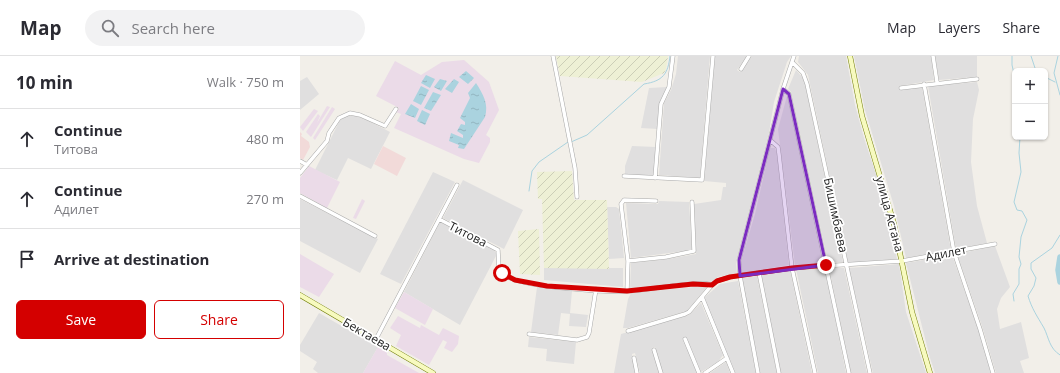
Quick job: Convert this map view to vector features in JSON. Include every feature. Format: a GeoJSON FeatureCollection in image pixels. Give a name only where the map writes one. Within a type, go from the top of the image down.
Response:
{"type":"FeatureCollection","features":[{"type":"Feature","properties":{"kind":"main road","name":"улица Астана"},"geometry":{"type":"LineString","coordinates":[[850,56],[862,116],[886,194],[902,261],[912,312],[930,373]]}},
{"type":"Feature","properties":{"kind":"main road","name":"Бектаева"},"geometry":{"type":"LineString","coordinates":[[300,295],[433,373]]}},
{"type":"Feature","properties":{"kind":"street"},"geometry":{"type":"LineString","coordinates":[[553,56],[575,168],[577,197]]}},
{"type":"Feature","properties":{"kind":"street"},"geometry":{"type":"LineString","coordinates":[[655,178],[661,104],[670,87],[673,56]]}},
{"type":"Feature","properties":{"kind":"street"},"geometry":{"type":"LineString","coordinates":[[624,176],[702,180],[712,56]]}},
{"type":"Feature","properties":{"kind":"street"},"geometry":{"type":"LineString","coordinates":[[741,68],[749,56]]}},
{"type":"Feature","properties":{"kind":"street"},"geometry":{"type":"LineString","coordinates":[[758,373],[740,276],[739,260],[783,89],[794,56]]}},
{"type":"Feature","properties":{"kind":"street"},"geometry":{"type":"LineString","coordinates":[[933,56],[938,82]]}},
{"type":"Feature","properties":{"kind":"street","name":"Бишимбаева"},"geometry":{"type":"LineString","coordinates":[[792,62],[806,78],[870,373]]}},
{"type":"Feature","properties":{"kind":"street"},"geometry":{"type":"LineString","coordinates":[[901,88],[938,82],[976,79]]}},
{"type":"Feature","properties":{"kind":"street"},"geometry":{"type":"LineString","coordinates":[[924,84],[954,252],[993,373]]}},
{"type":"Feature","properties":{"kind":"street"},"geometry":{"type":"LineString","coordinates":[[783,89],[789,94],[849,373]]}},
{"type":"Feature","properties":{"kind":"street"},"geometry":{"type":"LineString","coordinates":[[300,173],[327,141],[329,134],[339,118],[350,113],[360,115],[385,126],[396,109]]}},
{"type":"Feature","properties":{"kind":"street"},"geometry":{"type":"LineString","coordinates":[[770,140],[778,147],[792,268],[815,373]]}},
{"type":"Feature","properties":{"kind":"street"},"geometry":{"type":"LineString","coordinates":[[300,161],[307,165]]}},
{"type":"Feature","properties":{"kind":"street"},"geometry":{"type":"LineString","coordinates":[[376,339],[428,237],[457,185]]}},
{"type":"Feature","properties":{"kind":"street"},"geometry":{"type":"LineString","coordinates":[[300,196],[374,236]]}},
{"type":"Feature","properties":{"kind":"street"},"geometry":{"type":"LineString","coordinates":[[627,291],[628,261],[621,204],[624,200],[656,201]]}},
{"type":"Feature","properties":{"kind":"street"},"geometry":{"type":"LineString","coordinates":[[628,261],[666,257],[694,251],[692,202]]}},
{"type":"Feature","properties":{"kind":"street","name":"Титова"},"geometry":{"type":"LineString","coordinates":[[439,219],[498,250],[499,269],[510,278],[547,286],[596,290],[627,291],[693,284],[712,285]]}},
{"type":"Feature","properties":{"kind":"street","name":"Адилет"},"geometry":{"type":"LineString","coordinates":[[628,330],[685,314],[712,285],[724,278],[792,268],[826,265],[846,266],[902,261],[995,244]]}},
{"type":"Feature","properties":{"kind":"street"},"geometry":{"type":"LineString","coordinates":[[759,273],[779,373]]}},
{"type":"Feature","properties":{"kind":"street"},"geometry":{"type":"LineString","coordinates":[[529,334],[577,340],[587,337],[589,333],[596,290]]}},
{"type":"Feature","properties":{"kind":"street"},"geometry":{"type":"LineString","coordinates":[[702,297],[733,373]]}},
{"type":"Feature","properties":{"kind":"street"},"geometry":{"type":"LineString","coordinates":[[686,339],[699,373]]}},
{"type":"Feature","properties":{"kind":"street"},"geometry":{"type":"LineString","coordinates":[[654,350],[661,373]]}},
{"type":"Feature","properties":{"kind":"street"},"geometry":{"type":"LineString","coordinates":[[634,358],[637,373]]}},
{"type":"Feature","properties":{"kind":"street"},"geometry":{"type":"LineString","coordinates":[[705,373],[727,358]]}},
{"type":"Feature","properties":{"kind":"highlighted area"},"geometry":{"type":"Polygon","coordinates":[[[783,89],[789,94],[826,265],[740,276],[739,260],[783,89]]]}},
{"type":"Feature","properties":{"kind":"shaded area"},"geometry":{"type":"Polygon","coordinates":[[[678,56],[710,56],[700,178],[659,175],[664,103],[671,90],[676,74],[678,56]]]}},
{"type":"Feature","properties":{"kind":"shaded area"},"geometry":{"type":"Polygon","coordinates":[[[715,56],[747,56],[737,70],[740,72],[752,56],[791,56],[787,62],[774,102],[769,133],[736,262],[737,273],[718,277],[712,282],[630,290],[631,263],[696,254],[694,204],[721,200],[723,187],[726,187],[726,183],[704,181],[715,56]]]}},
{"type":"Feature","properties":{"kind":"shaded area"},"geometry":{"type":"Polygon","coordinates":[[[799,56],[846,56],[855,105],[882,192],[897,259],[848,263],[808,75],[798,62],[799,56]]]}},
{"type":"Feature","properties":{"kind":"shaded area"},"geometry":{"type":"Polygon","coordinates":[[[854,56],[931,56],[934,80],[900,86],[901,90],[922,87],[951,250],[906,258],[894,206],[865,110],[854,56]]]}},
{"type":"Feature","properties":{"kind":"shaded area"},"geometry":{"type":"Polygon","coordinates":[[[935,56],[977,56],[977,77],[939,80],[935,56]]]}},
{"type":"Feature","properties":{"kind":"shaded area"},"geometry":{"type":"Polygon","coordinates":[[[464,60],[489,82],[499,110],[486,135],[490,138],[490,142],[479,163],[464,159],[394,128],[401,114],[396,112],[399,108],[376,96],[395,61],[421,75],[442,62],[464,60]]]}},
{"type":"Feature","properties":{"kind":"shaded area"},"geometry":{"type":"Polygon","coordinates":[[[796,70],[804,79],[843,262],[828,263],[791,92],[788,89],[796,70]]]}},
{"type":"Feature","properties":{"kind":"shaded area"},"geometry":{"type":"Polygon","coordinates":[[[307,77],[319,94],[300,110],[300,81],[307,77]]]}},
{"type":"Feature","properties":{"kind":"shaded area"},"geometry":{"type":"Polygon","coordinates":[[[977,82],[979,90],[973,119],[971,162],[977,206],[987,243],[956,249],[928,86],[977,82]]]}},
{"type":"Feature","properties":{"kind":"shaded area"},"geometry":{"type":"Polygon","coordinates":[[[667,87],[660,101],[657,129],[641,128],[649,88],[667,87]]]}},
{"type":"Feature","properties":{"kind":"shaded area"},"geometry":{"type":"Polygon","coordinates":[[[787,96],[824,263],[795,265],[778,129],[787,96]]]}},
{"type":"Feature","properties":{"kind":"shaded area"},"geometry":{"type":"Polygon","coordinates":[[[327,106],[330,107],[311,137],[306,132],[318,114],[320,116],[317,123],[327,106]]]}},
{"type":"Feature","properties":{"kind":"shaded area"},"geometry":{"type":"Polygon","coordinates":[[[332,107],[335,109],[315,140],[313,138],[332,107]]]}},
{"type":"Feature","properties":{"kind":"shaded area"},"geometry":{"type":"Polygon","coordinates":[[[314,109],[318,111],[303,131],[300,127],[314,109]]]}},
{"type":"Feature","properties":{"kind":"shaded area"},"geometry":{"type":"Polygon","coordinates":[[[347,116],[356,116],[367,120],[390,132],[371,169],[348,158],[337,180],[315,170],[340,120],[347,116]]]}},
{"type":"Feature","properties":{"kind":"shaded area"},"geometry":{"type":"Polygon","coordinates":[[[300,132],[302,134],[301,136],[309,142],[310,147],[303,160],[300,158],[300,132]]]}},
{"type":"Feature","properties":{"kind":"shaded area"},"geometry":{"type":"Polygon","coordinates":[[[383,146],[406,158],[397,176],[374,164],[383,146]]]}},
{"type":"Feature","properties":{"kind":"shaded area"},"geometry":{"type":"Polygon","coordinates":[[[632,146],[656,147],[654,176],[625,174],[625,166],[632,146]]]}},
{"type":"Feature","properties":{"kind":"shaded area"},"geometry":{"type":"Polygon","coordinates":[[[770,148],[775,148],[777,154],[789,265],[742,273],[742,258],[755,214],[770,148]]]}},
{"type":"Feature","properties":{"kind":"shaded area"},"geometry":{"type":"Polygon","coordinates":[[[309,166],[340,182],[327,208],[300,193],[300,178],[309,166]]]}},
{"type":"Feature","properties":{"kind":"shaded area"},"geometry":{"type":"Polygon","coordinates":[[[433,172],[455,182],[401,284],[380,274],[433,172]]]}},
{"type":"Feature","properties":{"kind":"shaded area"},"geometry":{"type":"Polygon","coordinates":[[[463,180],[523,210],[504,249],[443,218],[463,180]]]}},
{"type":"Feature","properties":{"kind":"shaded area"},"geometry":{"type":"Polygon","coordinates":[[[300,199],[378,239],[360,273],[300,241],[300,199]]]}},
{"type":"Feature","properties":{"kind":"shaded area"},"geometry":{"type":"Polygon","coordinates":[[[362,199],[365,201],[356,219],[353,218],[362,199]]]}},
{"type":"Feature","properties":{"kind":"shaded area"},"geometry":{"type":"Polygon","coordinates":[[[659,201],[689,202],[692,250],[631,258],[626,203],[658,204],[659,201]]]}},
{"type":"Feature","properties":{"kind":"shaded area"},"geometry":{"type":"Polygon","coordinates":[[[607,207],[616,207],[619,209],[624,258],[609,259],[607,207]]]}},
{"type":"Feature","properties":{"kind":"shaded area"},"geometry":{"type":"Polygon","coordinates":[[[440,222],[492,248],[497,254],[460,325],[404,292],[440,222]]]}},
{"type":"Feature","properties":{"kind":"shaded area"},"geometry":{"type":"Polygon","coordinates":[[[995,246],[1010,287],[1001,298],[997,309],[1000,329],[1021,322],[1029,358],[1020,361],[1024,373],[996,373],[982,326],[957,254],[995,246]]]}},
{"type":"Feature","properties":{"kind":"shaded area"},"geometry":{"type":"Polygon","coordinates":[[[300,254],[334,274],[319,297],[300,287],[300,254]]]}},
{"type":"Feature","properties":{"kind":"shaded area"},"geometry":{"type":"Polygon","coordinates":[[[952,255],[979,331],[991,373],[935,373],[930,358],[906,263],[952,255]]]}},
{"type":"Feature","properties":{"kind":"shaded area"},"geometry":{"type":"Polygon","coordinates":[[[899,264],[906,312],[926,373],[873,373],[849,268],[899,264]]]}},
{"type":"Feature","properties":{"kind":"shaded area"},"geometry":{"type":"Polygon","coordinates":[[[544,268],[623,268],[623,287],[544,280],[544,268]]]}},
{"type":"Feature","properties":{"kind":"shaded area"},"geometry":{"type":"Polygon","coordinates":[[[825,268],[846,373],[818,373],[796,269],[825,268]]]}},
{"type":"Feature","properties":{"kind":"shaded area"},"geometry":{"type":"Polygon","coordinates":[[[829,268],[844,268],[867,373],[851,373],[829,268]]]}},
{"type":"Feature","properties":{"kind":"shaded area"},"geometry":{"type":"Polygon","coordinates":[[[790,270],[812,373],[781,373],[761,274],[790,270]]]}},
{"type":"Feature","properties":{"kind":"shaded area"},"geometry":{"type":"Polygon","coordinates":[[[757,276],[777,373],[760,373],[742,278],[757,276]]]}},
{"type":"Feature","properties":{"kind":"shaded area"},"geometry":{"type":"Polygon","coordinates":[[[738,281],[756,373],[735,373],[704,298],[720,284],[738,281]]]}},
{"type":"Feature","properties":{"kind":"shaded area"},"geometry":{"type":"Polygon","coordinates":[[[537,287],[572,291],[570,313],[588,315],[586,327],[569,326],[570,314],[561,313],[558,335],[531,332],[537,287]]]}},
{"type":"Feature","properties":{"kind":"shaded area"},"geometry":{"type":"Polygon","coordinates":[[[707,287],[687,311],[628,328],[623,328],[628,299],[631,293],[707,287]]]}},
{"type":"Feature","properties":{"kind":"shaded area"},"geometry":{"type":"Polygon","coordinates":[[[404,292],[433,309],[425,325],[395,308],[404,292]]]}},
{"type":"Feature","properties":{"kind":"shaded area"},"geometry":{"type":"Polygon","coordinates":[[[701,303],[723,355],[718,362],[701,372],[686,337],[683,338],[697,373],[663,373],[655,347],[652,348],[659,373],[640,373],[635,353],[632,354],[635,373],[614,373],[621,334],[689,315],[701,303]]]}},
{"type":"Feature","properties":{"kind":"shaded area"},"geometry":{"type":"Polygon","coordinates":[[[319,313],[378,347],[363,373],[318,373],[313,369],[317,362],[300,351],[300,345],[319,313]]]}},
{"type":"Feature","properties":{"kind":"shaded area"},"geometry":{"type":"Polygon","coordinates":[[[398,316],[420,328],[421,325],[439,335],[443,328],[459,336],[458,344],[452,352],[444,348],[447,342],[443,340],[429,365],[396,346],[401,335],[390,328],[398,316]]]}},
{"type":"Feature","properties":{"kind":"shaded area"},"geometry":{"type":"Polygon","coordinates":[[[529,337],[576,342],[574,364],[546,361],[547,349],[528,347],[529,337]]]}},
{"type":"Feature","properties":{"kind":"shaded area"},"geometry":{"type":"Polygon","coordinates":[[[378,347],[387,352],[387,355],[419,373],[363,373],[378,347]]]}},
{"type":"Feature","properties":{"kind":"shaded area"},"geometry":{"type":"Polygon","coordinates":[[[726,362],[730,373],[710,373],[726,362]]]}},
{"type":"Feature","properties":{"kind":"green space"},"geometry":{"type":"Polygon","coordinates":[[[556,56],[668,56],[664,73],[642,82],[560,76],[556,56]]]}},
{"type":"Feature","properties":{"kind":"green space"},"geometry":{"type":"Polygon","coordinates":[[[572,171],[574,200],[607,200],[609,269],[544,268],[542,199],[538,199],[537,172],[572,171]]]}},
{"type":"Feature","properties":{"kind":"green space"},"geometry":{"type":"Polygon","coordinates":[[[539,229],[540,275],[520,274],[518,231],[539,229]]]}},
{"type":"Feature","properties":{"kind":"water"},"geometry":{"type":"Polygon","coordinates":[[[466,71],[474,78],[468,84],[459,77],[466,71]]]}},
{"type":"Feature","properties":{"kind":"water"},"geometry":{"type":"Polygon","coordinates":[[[426,75],[435,79],[430,88],[421,83],[426,75]]]}},
{"type":"Feature","properties":{"kind":"water"},"geometry":{"type":"Polygon","coordinates":[[[440,79],[447,81],[441,91],[434,87],[440,79]]]}},
{"type":"Feature","properties":{"kind":"water"},"geometry":{"type":"Polygon","coordinates":[[[454,79],[459,82],[452,93],[445,89],[454,79]]]}},
{"type":"Feature","properties":{"kind":"water"},"geometry":{"type":"Polygon","coordinates":[[[476,83],[486,103],[485,117],[464,149],[458,148],[459,145],[449,141],[451,133],[463,138],[463,135],[457,131],[461,124],[465,125],[465,122],[460,118],[470,98],[468,93],[476,83]]]}},
{"type":"Feature","properties":{"kind":"water"},"geometry":{"type":"Polygon","coordinates":[[[421,86],[429,90],[421,105],[413,101],[421,86]]]}},
{"type":"Feature","properties":{"kind":"water"},"geometry":{"type":"Polygon","coordinates":[[[433,92],[441,95],[431,111],[424,108],[433,92]]]}},
{"type":"Feature","properties":{"kind":"water"},"geometry":{"type":"Polygon","coordinates":[[[411,104],[419,109],[415,118],[405,114],[411,104]]]}},
{"type":"Feature","properties":{"kind":"water"},"geometry":{"type":"Polygon","coordinates":[[[422,110],[430,114],[425,125],[417,121],[422,110]]]}},
{"type":"Feature","properties":{"kind":"waterway"},"geometry":{"type":"LineString","coordinates":[[571,142],[587,135],[644,84],[660,79],[668,68],[670,56]]}},
{"type":"Feature","properties":{"kind":"waterway"},"geometry":{"type":"LineString","coordinates":[[1012,56],[1013,68]]}},
{"type":"Feature","properties":{"kind":"waterway"},"geometry":{"type":"LineString","coordinates":[[1031,56],[1035,68]]}},
{"type":"Feature","properties":{"kind":"waterway"},"geometry":{"type":"LineString","coordinates":[[1058,56],[1054,73],[1060,95]]}},
{"type":"Feature","properties":{"kind":"waterway"},"geometry":{"type":"LineString","coordinates":[[1048,78],[1055,82]]}},
{"type":"Feature","properties":{"kind":"waterway"},"geometry":{"type":"LineString","coordinates":[[1014,301],[1013,294],[1019,284],[1021,237],[1027,220],[1022,211],[1017,210],[1014,202],[1021,172],[1019,153],[1020,140]]}},
{"type":"Feature","properties":{"kind":"waterway"},"geometry":{"type":"LineString","coordinates":[[529,191],[532,171],[539,162],[568,142]]}},
{"type":"Feature","properties":{"kind":"waterway"},"geometry":{"type":"LineString","coordinates":[[1060,235],[1052,248],[1031,263],[1031,269],[1036,278],[1034,286],[1028,296],[1051,346],[1060,355]]}},
{"type":"Feature","properties":{"kind":"waterway"},"geometry":{"type":"LineString","coordinates":[[1060,257],[1058,270],[1060,282]]}},
{"type":"Feature","properties":{"kind":"route"},"geometry":{"type":"LineString","coordinates":[[502,273],[515,280],[547,286],[627,291],[693,284],[712,285],[724,278],[792,268],[826,265]]}}]}
